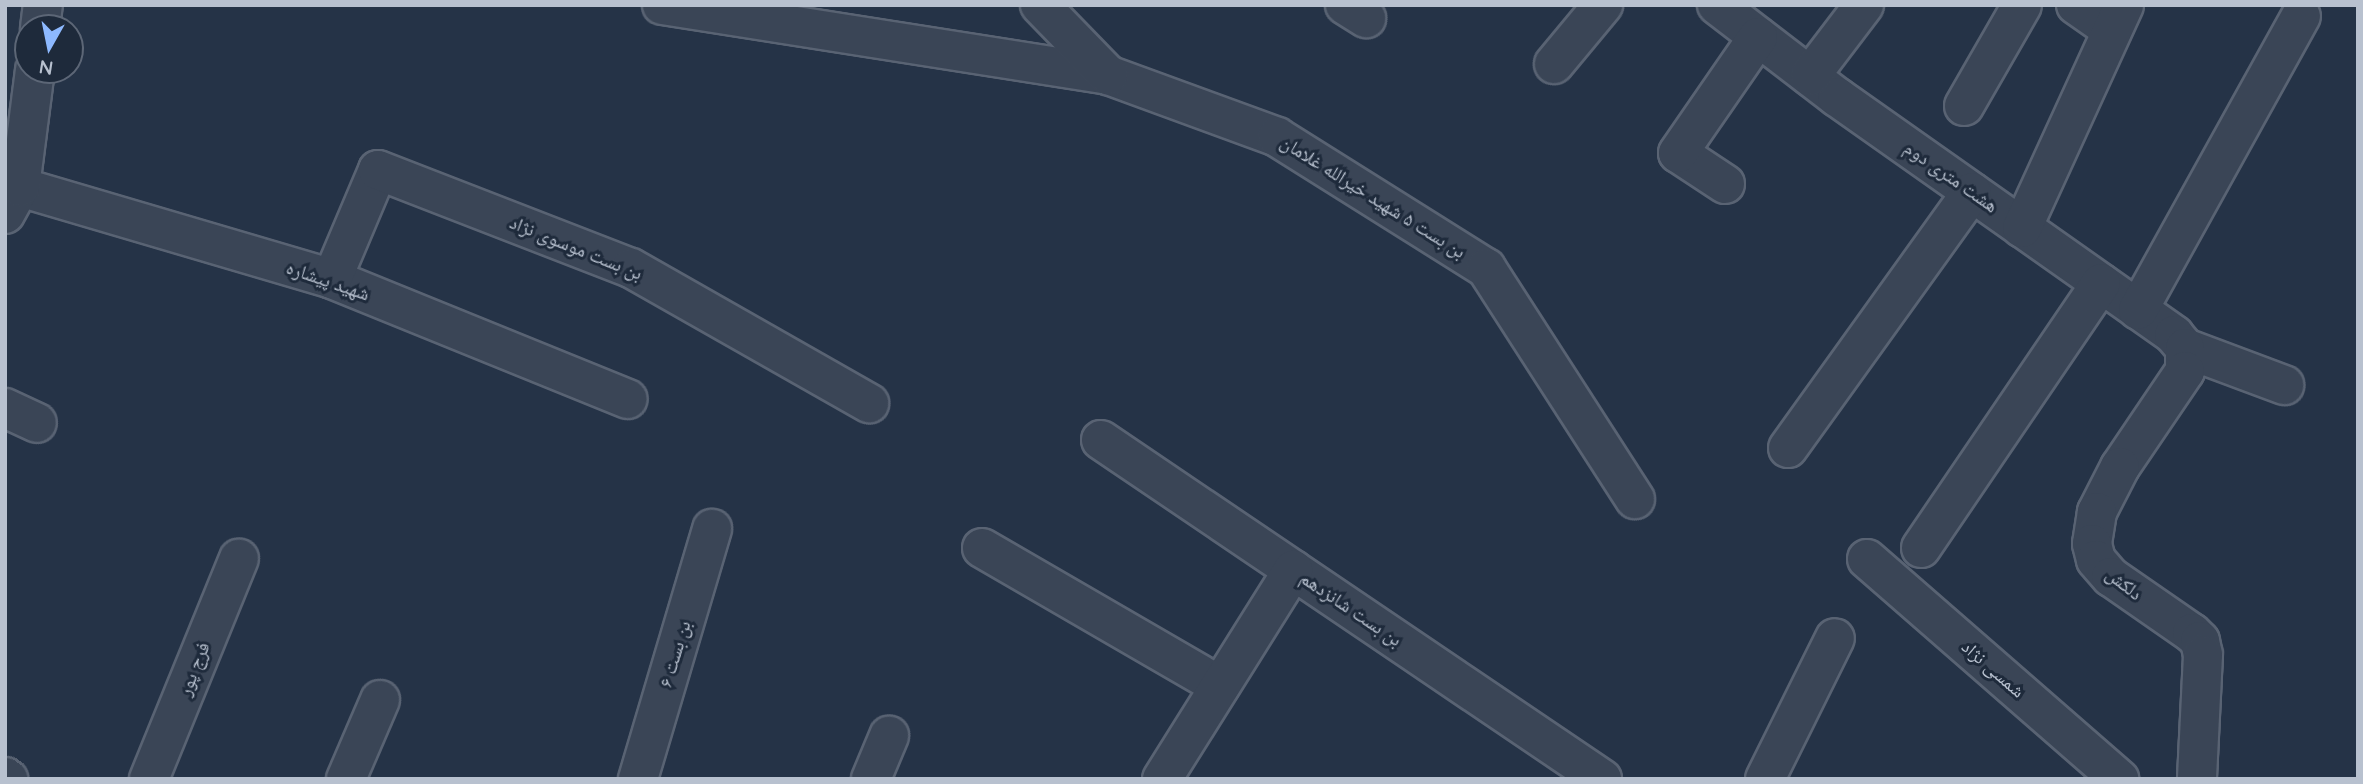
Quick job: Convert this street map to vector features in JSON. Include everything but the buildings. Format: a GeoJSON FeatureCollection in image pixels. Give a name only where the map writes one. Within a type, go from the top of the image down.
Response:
{"type":"FeatureCollection","features":[{"type":"Feature","properties":{"kind":"street","name":"بن بست ۵ شهید خیرالله غلامان"},"geometry":{"type":"LineString","coordinates":[[662,5],[1108,75],[1277,137],[1486,268],[1635,499]]}},
{"type":"Feature","properties":{"kind":"street"},"geometry":{"type":"LineString","coordinates":[[1041,5],[1108,75]]}},
{"type":"Feature","properties":{"kind":"street"},"geometry":{"type":"LineString","coordinates":[[1554,64],[1603,5]]}},
{"type":"Feature","properties":{"kind":"street","name":"هشت متری دوم"},"geometry":{"type":"LineString","coordinates":[[1717,5],[1810,76],[2174,335],[2185,348]]}},
{"type":"Feature","properties":{"kind":"street"},"geometry":{"type":"LineString","coordinates":[[1810,76],[1864,5]]}},
{"type":"Feature","properties":{"kind":"street"},"geometry":{"type":"LineString","coordinates":[[1964,106],[2022,5]]}},
{"type":"Feature","properties":{"kind":"street"},"geometry":{"type":"LineString","coordinates":[[2022,228],[2118,18],[2076,5]]}},
{"type":"Feature","properties":{"kind":"street"},"geometry":{"type":"LineString","coordinates":[[2138,310],[2301,16]]}},
{"type":"Feature","properties":{"kind":"street"},"geometry":{"type":"LineString","coordinates":[[1724,184],[1678,153],[1758,37]]}},
{"type":"Feature","properties":{"kind":"street"},"geometry":{"type":"LineString","coordinates":[[13,201],[33,84]]}},
{"type":"Feature","properties":{"kind":"street","name":"بن بست موسوی نژاد"},"geometry":{"type":"LineString","coordinates":[[332,279],[378,170],[631,268],[869,402]]}},
{"type":"Feature","properties":{"kind":"street"},"geometry":{"type":"LineString","coordinates":[[1788,447],[1972,192]]}},
{"type":"Feature","properties":{"kind":"street","name":"شهید پیشاره"},"geometry":{"type":"LineString","coordinates":[[13,201],[332,279],[628,399]]}},
{"type":"Feature","properties":{"kind":"street"},"geometry":{"type":"LineString","coordinates":[[1921,548],[2101,283]]}},
{"type":"Feature","properties":{"kind":"street"},"geometry":{"type":"LineString","coordinates":[[2185,348],[2284,385]]}},
{"type":"Feature","properties":{"kind":"street","name":"دلکش"},"geometry":{"type":"LineString","coordinates":[[2185,348],[2185,371],[2120,467],[2097,512],[2092,544],[2096,560],[2110,577],[2200,641],[2203,655],[2197,779]]}},
{"type":"Feature","properties":{"kind":"street","name":"بن بست شانزدهم"},"geometry":{"type":"LineString","coordinates":[[1101,440],[1602,779]]}},
{"type":"Feature","properties":{"kind":"street","name":"بن بست ۶"},"geometry":{"type":"LineString","coordinates":[[638,779],[712,528]]}},
{"type":"Feature","properties":{"kind":"street"},"geometry":{"type":"LineString","coordinates":[[982,548],[1220,686]]}},
{"type":"Feature","properties":{"kind":"street","name":"فرج پور"},"geometry":{"type":"LineString","coordinates":[[149,779],[239,559]]}},
{"type":"Feature","properties":{"kind":"street","name":"شمسی نژاد"},"geometry":{"type":"LineString","coordinates":[[1867,559],[2119,779]]}},
{"type":"Feature","properties":{"kind":"street"},"geometry":{"type":"LineString","coordinates":[[1162,779],[1293,570]]}},
{"type":"Feature","properties":{"kind":"street"},"geometry":{"type":"LineString","coordinates":[[1765,779],[1835,638]]}},
{"type":"Feature","properties":{"kind":"street"},"geometry":{"type":"LineString","coordinates":[[346,779],[380,700]]}},
{"type":"Feature","properties":{"kind":"street"},"geometry":{"type":"LineString","coordinates":[[871,779],[889,736]]}}]}
